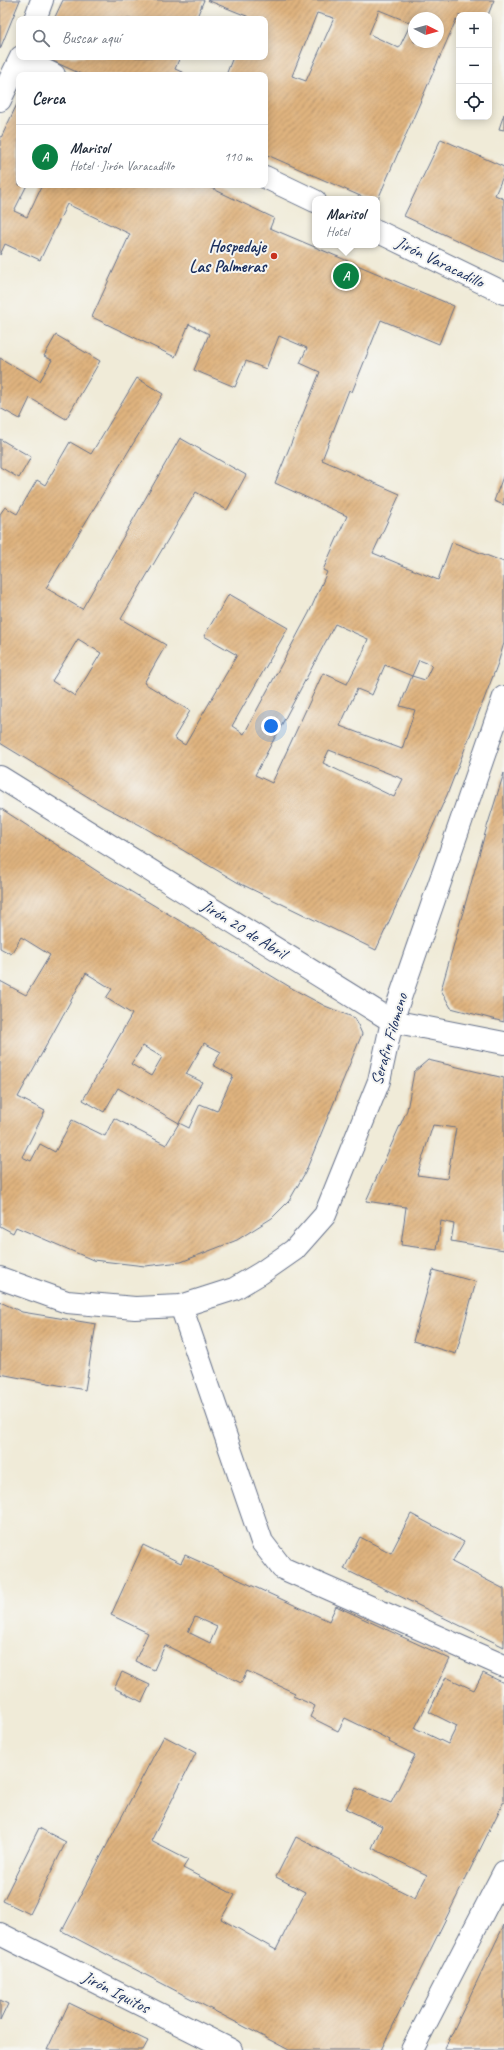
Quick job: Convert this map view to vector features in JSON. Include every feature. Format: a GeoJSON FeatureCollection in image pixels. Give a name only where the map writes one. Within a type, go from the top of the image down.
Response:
{"type":"FeatureCollection","features":[{"type":"Feature","properties":{"kind":"main road"},"geometry":{"type":"LineString","coordinates":[[36,16],[42,0]]}},
{"type":"Feature","properties":{"kind":"main road"},"geometry":{"type":"LineString","coordinates":[[0,100],[20,60]]}},
{"type":"Feature","properties":{"kind":"main road"},"geometry":{"type":"LineString","coordinates":[[25,60],[48,72]]}},
{"type":"Feature","properties":{"kind":"main road"},"geometry":{"type":"LineString","coordinates":[[268,178],[312,200]]}},
{"type":"Feature","properties":{"kind":"main road","name":"Jirón Varacadillo"},"geometry":{"type":"LineString","coordinates":[[380,233],[504,293]]}},
{"type":"Feature","properties":{"kind":"main road","name":"Serafin Filomeno"},"geometry":{"type":"LineString","coordinates":[[0,1278],[67,1302],[135,1308],[180,1306],[234,1289],[261,1273],[294,1250],[325,1215],[380,1081],[392,1021],[504,697]]}},
{"type":"Feature","properties":{"kind":"main road","name":"Jirón 20 de Abril"},"geometry":{"type":"LineString","coordinates":[[0,777],[392,1021],[504,1043]]}},
{"type":"Feature","properties":{"kind":"main road"},"geometry":{"type":"LineString","coordinates":[[180,1306],[262,1542],[282,1568],[504,1666]]}},
{"type":"Feature","properties":{"kind":"main road"},"geometry":{"type":"LineString","coordinates":[[412,2050],[504,1872]]}},
{"type":"Feature","properties":{"kind":"main road","name":"Jirón Iquitos"},"geometry":{"type":"LineString","coordinates":[[0,1934],[232,2050]]}},
{"type":"Feature","properties":{"kind":"building"},"geometry":{"type":"Polygon","coordinates":[[[0,0],[20,0],[0,49],[0,0]]]}},
{"type":"Feature","properties":{"kind":"building"},"geometry":{"type":"Polygon","coordinates":[[[63,0],[204,0],[197,16],[55,16],[63,0]]]}},
{"type":"Feature","properties":{"kind":"building"},"geometry":{"type":"Polygon","coordinates":[[[207,0],[494,0],[489,12],[456,12],[456,20],[444,48],[444,12],[408,12],[408,22],[379,10],[369,34],[399,48],[408,29],[408,48],[444,48],[379,196],[360,196],[268,155],[268,72],[227,72],[232,60],[268,60],[268,16],[247,16],[207,0]],[[317,13],[292,76],[306,81],[334,18],[317,13]]]}},
{"type":"Feature","properties":{"kind":"building"},"geometry":{"type":"Polygon","coordinates":[[[50,60],[179,60],[175,69],[182,72],[76,72],[50,60]]]}},
{"type":"Feature","properties":{"kind":"building"},"geometry":{"type":"Polygon","coordinates":[[[16,106],[16,188],[26,188],[14,211],[27,217],[41,188],[211,188],[274,218],[270,228],[312,246],[312,248],[317,248],[454,306],[439,344],[381,320],[352,392],[349,390],[322,460],[400,494],[373,553],[438,580],[452,542],[504,562],[504,643],[498,663],[447,795],[376,950],[237,882],[140,825],[103,806],[0,743],[0,514],[5,507],[17,514],[37,480],[45,485],[70,442],[91,454],[137,378],[163,394],[46,588],[82,609],[180,438],[246,475],[227,510],[196,492],[121,619],[166,645],[144,683],[190,711],[174,738],[185,745],[237,655],[204,636],[229,594],[288,628],[232,726],[244,734],[309,613],[327,572],[323,570],[347,516],[275,483],[320,372],[300,363],[307,348],[279,336],[266,369],[246,361],[235,387],[194,370],[209,334],[189,324],[175,357],[92,317],[130,234],[67,204],[40,260],[5,244],[0,255],[0,140],[16,106]],[[335,624],[255,775],[272,783],[323,673],[347,684],[362,655],[368,639],[335,624]],[[78,639],[52,681],[75,696],[101,653],[78,639]],[[419,660],[412,676],[425,680],[432,665],[419,660]],[[385,665],[372,695],[357,689],[340,726],[402,749],[415,710],[400,706],[412,676],[385,665]],[[329,750],[323,763],[394,797],[403,779],[329,750]]]}},
{"type":"Feature","properties":{"kind":"building"},"geometry":{"type":"Polygon","coordinates":[[[504,114],[504,130],[499,129],[504,114]]]}},
{"type":"Feature","properties":{"kind":"building"},"geometry":{"type":"Polygon","coordinates":[[[441,139],[504,167],[504,174],[495,195],[504,199],[504,262],[404,216],[441,139]]]}},
{"type":"Feature","properties":{"kind":"building"},"geometry":{"type":"Polygon","coordinates":[[[56,335],[100,361],[66,419],[30,398],[20,419],[0,408],[0,358],[40,381],[52,360],[44,356],[56,335]]]}},
{"type":"Feature","properties":{"kind":"building"},"geometry":{"type":"Polygon","coordinates":[[[0,439],[31,457],[19,478],[0,467],[0,439]]]}},
{"type":"Feature","properties":{"kind":"building"},"geometry":{"type":"Polygon","coordinates":[[[504,474],[504,505],[494,501],[504,474]]]}},
{"type":"Feature","properties":{"kind":"building"},"geometry":{"type":"Polygon","coordinates":[[[504,773],[504,1022],[451,1008],[441,990],[486,830],[504,773]]]}},
{"type":"Feature","properties":{"kind":"building"},"geometry":{"type":"Polygon","coordinates":[[[0,808],[100,873],[295,990],[325,1006],[355,1018],[362,1034],[305,1173],[289,1201],[272,1218],[237,1240],[181,1262],[145,1266],[93,1260],[16,1227],[13,1233],[0,1226],[0,981],[26,995],[50,955],[21,937],[11,954],[0,948],[0,808]],[[86,973],[18,1097],[45,1111],[22,1157],[31,1161],[40,1144],[55,1152],[72,1120],[105,1136],[114,1118],[166,1145],[179,1123],[118,1088],[104,1112],[83,1100],[132,1014],[106,998],[112,989],[86,973]],[[204,1043],[186,1074],[202,1082],[179,1123],[189,1128],[200,1104],[217,1111],[233,1076],[213,1065],[221,1052],[204,1043]],[[143,1046],[131,1064],[151,1076],[162,1057],[143,1046]]]}},
{"type":"Feature","properties":{"kind":"building"},"geometry":{"type":"Polygon","coordinates":[[[428,1060],[504,1078],[504,1250],[451,1241],[454,1224],[441,1221],[437,1250],[401,1245],[406,1207],[366,1201],[407,1110],[414,1072],[428,1060]],[[433,1125],[417,1175],[447,1179],[456,1128],[433,1125]]]}},
{"type":"Feature","properties":{"kind":"building"},"geometry":{"type":"Polygon","coordinates":[[[433,1270],[476,1282],[456,1354],[413,1341],[433,1270]]]}},
{"type":"Feature","properties":{"kind":"building"},"geometry":{"type":"Polygon","coordinates":[[[0,1302],[22,1312],[96,1324],[85,1390],[0,1374],[0,1302]]]}},
{"type":"Feature","properties":{"kind":"building"},"geometry":{"type":"Polygon","coordinates":[[[411,1514],[464,1542],[452,1562],[504,1589],[504,1647],[344,1569],[360,1537],[391,1553],[411,1514]]]}},
{"type":"Feature","properties":{"kind":"building"},"geometry":{"type":"Polygon","coordinates":[[[143,1545],[181,1563],[185,1555],[329,1621],[336,1606],[450,1659],[415,1728],[448,1744],[457,1726],[429,1712],[446,1677],[474,1690],[483,1673],[504,1683],[504,1801],[381,2050],[289,2050],[62,1931],[164,1736],[196,1753],[151,1841],[188,1860],[183,1868],[235,1895],[221,1919],[276,1950],[305,1892],[276,1877],[296,1837],[415,1898],[427,1875],[372,1848],[382,1826],[346,1809],[356,1788],[391,1803],[415,1755],[389,1742],[390,1740],[345,1718],[338,1731],[310,1717],[315,1706],[293,1696],[295,1693],[247,1671],[241,1683],[165,1645],[154,1670],[135,1661],[148,1633],[111,1615],[143,1545]],[[195,1617],[188,1632],[210,1643],[217,1627],[195,1617]]]}},
{"type":"Feature","properties":{"kind":"building"},"geometry":{"type":"Polygon","coordinates":[[[122,1672],[150,1685],[142,1702],[114,1688],[122,1672]]]}},
{"type":"Feature","properties":{"kind":"building"},"geometry":{"type":"Polygon","coordinates":[[[39,1828],[66,1842],[30,1914],[3,1901],[39,1828]]]}},
{"type":"Feature","properties":{"kind":"building"},"geometry":{"type":"Polygon","coordinates":[[[504,1925],[504,2050],[444,2050],[504,1925]]]}},
{"type":"Feature","properties":{"kind":"building"},"geometry":{"type":"Polygon","coordinates":[[[0,2000],[8,2004],[0,2021],[0,2000]]]}},
{"type":"Feature","properties":{"kind":"building"},"geometry":{"type":"Polygon","coordinates":[[[69,2003],[148,2041],[143,2050],[47,2050],[69,2003]]]}},
{"type":"Feature","properties":{"kind":"place","name":"Hospedaje Las Palmeras"},"geometry":{"type":"Point","coordinates":[274,256]}},
{"type":"Feature","properties":{"kind":"place","name":"Marisol"},"geometry":{"type":"Point","coordinates":[346,276]}}]}
